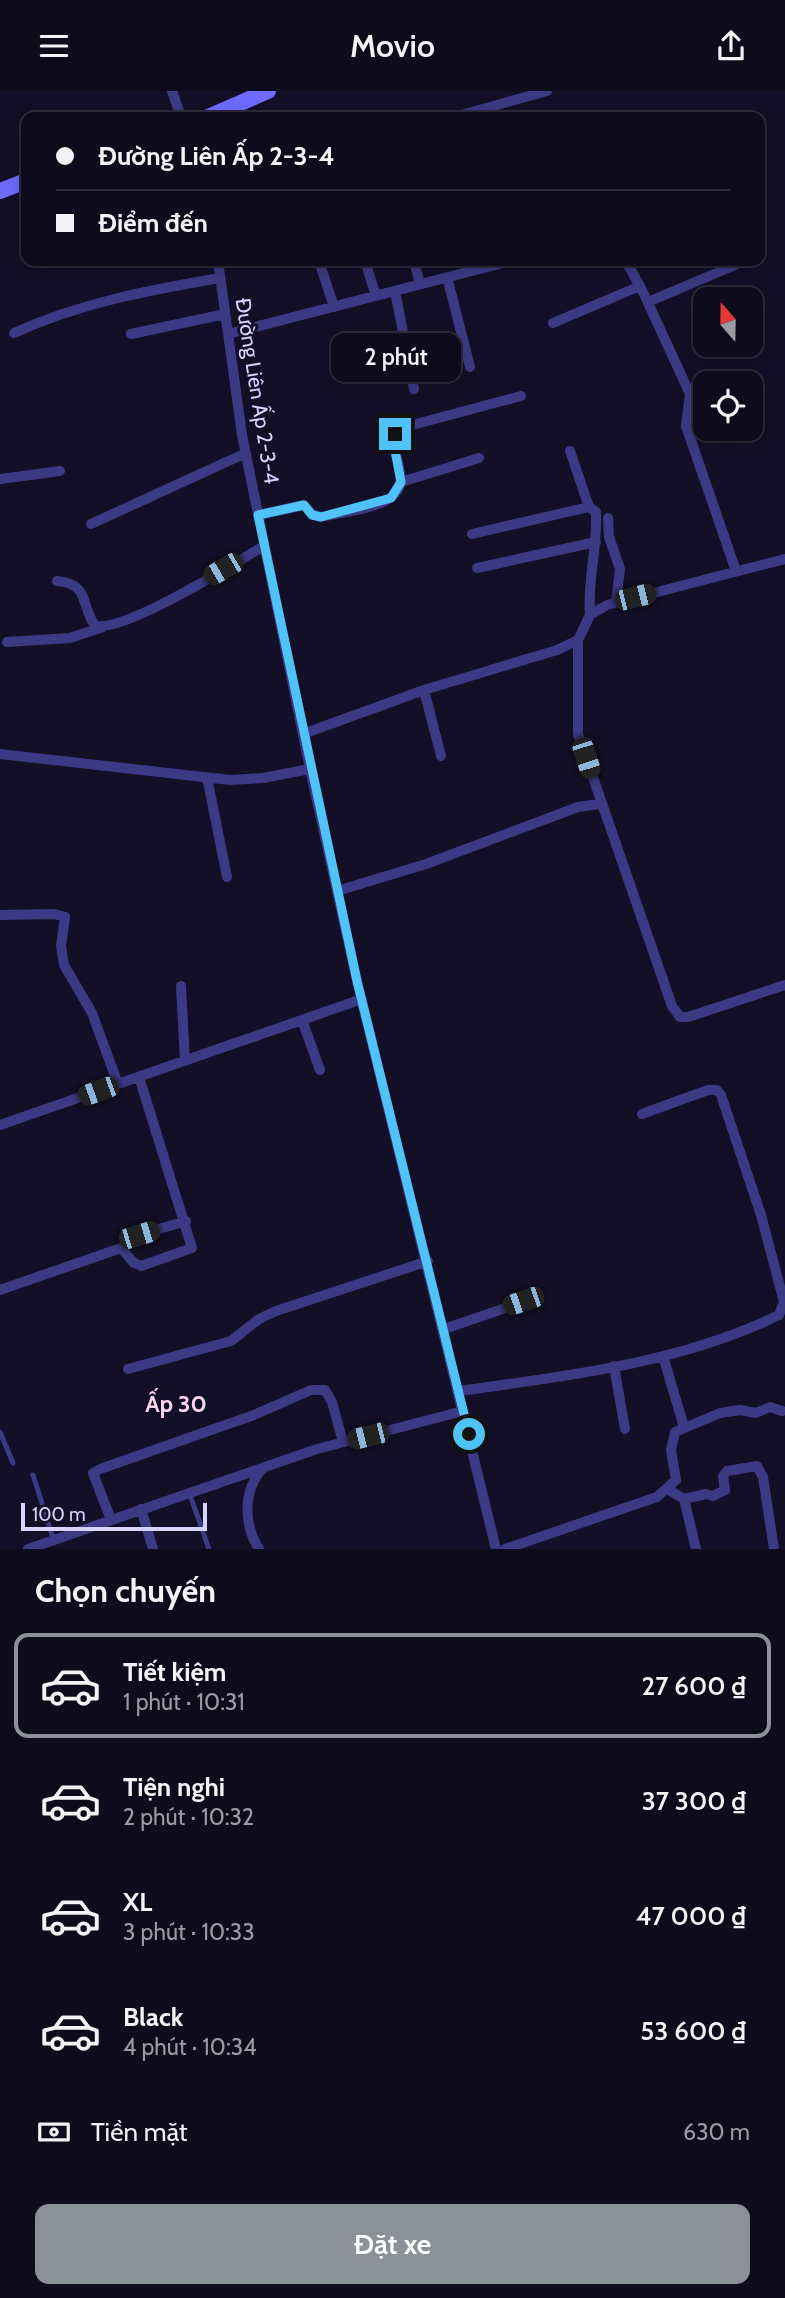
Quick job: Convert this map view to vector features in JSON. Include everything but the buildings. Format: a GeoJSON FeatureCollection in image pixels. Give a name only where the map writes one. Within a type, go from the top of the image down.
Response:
{"type":"FeatureCollection","features":[{"type":"Feature","properties":{"kind":"street"},"geometry":{"type":"LineString","coordinates":[[172,91],[179,112]]}},
{"type":"Feature","properties":{"kind":"street"},"geometry":{"type":"LineString","coordinates":[[220,112],[268,91]]}},
{"type":"Feature","properties":{"kind":"street"},"geometry":{"type":"LineString","coordinates":[[472,112],[548,91]]}},
{"type":"Feature","properties":{"kind":"street"},"geometry":{"type":"LineString","coordinates":[[0,191],[21,183]]}},
{"type":"Feature","properties":{"kind":"street","name":"Đường Liên Ấp 2-3-4"},"geometry":{"type":"LineString","coordinates":[[219,266],[246,453],[310,769],[362,999],[428,1261],[496,1549]]}},
{"type":"Feature","properties":{"kind":"street"},"geometry":{"type":"LineString","coordinates":[[321,266],[334,307]]}},
{"type":"Feature","properties":{"kind":"street"},"geometry":{"type":"LineString","coordinates":[[367,266],[376,296]]}},
{"type":"Feature","properties":{"kind":"street"},"geometry":{"type":"LineString","coordinates":[[416,266],[421,284]]}},
{"type":"Feature","properties":{"kind":"street"},"geometry":{"type":"LineString","coordinates":[[228,334],[447,277],[469,266]]}},
{"type":"Feature","properties":{"kind":"street"},"geometry":{"type":"LineString","coordinates":[[629,266],[690,394],[686,426],[736,571]]}},
{"type":"Feature","properties":{"kind":"street"},"geometry":{"type":"LineString","coordinates":[[648,302],[733,266]]}},
{"type":"Feature","properties":{"kind":"street"},"geometry":{"type":"LineString","coordinates":[[447,277],[470,367]]}},
{"type":"Feature","properties":{"kind":"street"},"geometry":{"type":"LineString","coordinates":[[14,333],[56,314],[149,291],[220,278]]}},
{"type":"Feature","properties":{"kind":"street"},"geometry":{"type":"LineString","coordinates":[[553,323],[640,286]]}},
{"type":"Feature","properties":{"kind":"street"},"geometry":{"type":"LineString","coordinates":[[395,291],[414,389]]}},
{"type":"Feature","properties":{"kind":"street"},"geometry":{"type":"LineString","coordinates":[[131,334],[225,314]]}},
{"type":"Feature","properties":{"kind":"street"},"geometry":{"type":"LineString","coordinates":[[258,515],[304,505],[312,515],[321,517],[384,502],[395,494],[401,482],[394,441],[401,428],[521,396]]}},
{"type":"Feature","properties":{"kind":"street"},"geometry":{"type":"LineString","coordinates":[[570,451],[589,507],[596,512],[596,542],[588,594],[590,615],[578,640],[578,734],[672,1006],[680,1017],[785,985]]}},
{"type":"Feature","properties":{"kind":"street"},"geometry":{"type":"LineString","coordinates":[[92,524],[246,453]]}},
{"type":"Feature","properties":{"kind":"street"},"geometry":{"type":"LineString","coordinates":[[401,482],[479,459]]}},
{"type":"Feature","properties":{"kind":"street"},"geometry":{"type":"LineString","coordinates":[[0,479],[60,471]]}},
{"type":"Feature","properties":{"kind":"street"},"geometry":{"type":"LineString","coordinates":[[471,534],[589,507]]}},
{"type":"Feature","properties":{"kind":"street"},"geometry":{"type":"LineString","coordinates":[[608,519],[609,537],[620,569],[616,602]]}},
{"type":"Feature","properties":{"kind":"street"},"geometry":{"type":"LineString","coordinates":[[477,568],[596,542]]}},
{"type":"Feature","properties":{"kind":"street"},"geometry":{"type":"LineString","coordinates":[[7,642],[71,638],[133,616],[264,546]]}},
{"type":"Feature","properties":{"kind":"street"},"geometry":{"type":"LineString","coordinates":[[590,615],[616,602],[785,559]]}},
{"type":"Feature","properties":{"kind":"street"},"geometry":{"type":"LineString","coordinates":[[57,581],[72,582],[79,586],[90,618],[95,626],[103,627]]}},
{"type":"Feature","properties":{"kind":"street"},"geometry":{"type":"LineString","coordinates":[[303,734],[425,690],[578,640]]}},
{"type":"Feature","properties":{"kind":"street"},"geometry":{"type":"LineString","coordinates":[[425,690],[441,756]]}},
{"type":"Feature","properties":{"kind":"street"},"geometry":{"type":"LineString","coordinates":[[0,754],[207,777],[263,778],[310,769]]}},
{"type":"Feature","properties":{"kind":"street"},"geometry":{"type":"LineString","coordinates":[[207,777],[227,877]]}},
{"type":"Feature","properties":{"kind":"street"},"geometry":{"type":"LineString","coordinates":[[337,891],[426,864],[578,807],[600,804]]}},
{"type":"Feature","properties":{"kind":"street"},"geometry":{"type":"LineString","coordinates":[[0,915],[55,914],[65,917],[61,946],[64,965],[92,1013],[118,1084]]}},
{"type":"Feature","properties":{"kind":"street"},"geometry":{"type":"LineString","coordinates":[[181,986],[186,1061]]}},
{"type":"Feature","properties":{"kind":"street"},"geometry":{"type":"LineString","coordinates":[[0,1125],[362,999]]}},
{"type":"Feature","properties":{"kind":"street"},"geometry":{"type":"LineString","coordinates":[[302,1020],[320,1070]]}},
{"type":"Feature","properties":{"kind":"street"},"geometry":{"type":"LineString","coordinates":[[0,1290],[121,1248],[134,1263],[141,1266],[183,1254],[192,1248],[186,1221],[139,1077]]}},
{"type":"Feature","properties":{"kind":"street"},"geometry":{"type":"LineString","coordinates":[[459,1391],[663,1356],[746,1331],[779,1315],[785,1302],[761,1215],[720,1093],[708,1090],[642,1114]]}},
{"type":"Feature","properties":{"kind":"street"},"geometry":{"type":"LineString","coordinates":[[139,1235],[186,1221]]}},
{"type":"Feature","properties":{"kind":"street"},"geometry":{"type":"LineString","coordinates":[[128,1369],[230,1341],[276,1311],[428,1261]]}},
{"type":"Feature","properties":{"kind":"street"},"geometry":{"type":"LineString","coordinates":[[444,1329],[523,1301]]}},
{"type":"Feature","properties":{"kind":"street"},"geometry":{"type":"LineString","coordinates":[[663,1356],[684,1427]]}},
{"type":"Feature","properties":{"kind":"street"},"geometry":{"type":"LineString","coordinates":[[614,1366],[625,1429]]}},
{"type":"Feature","properties":{"kind":"street"},"geometry":{"type":"LineString","coordinates":[[111,1520],[93,1473],[254,1415],[312,1390],[325,1391],[332,1402],[343,1442]]}},
{"type":"Feature","properties":{"kind":"street"},"geometry":{"type":"LineString","coordinates":[[505,1549],[657,1497],[676,1481],[671,1450],[675,1432],[684,1427],[728,1411],[757,1413],[770,1407],[782,1411]]}},
{"type":"Feature","properties":{"kind":"street"},"geometry":{"type":"LineString","coordinates":[[28,1549],[265,1466],[343,1442],[463,1411]]}},
{"type":"Feature","properties":{"kind":"street"},"geometry":{"type":"LineString","coordinates":[[259,1549],[249,1517],[247,1492],[265,1466]]}},
{"type":"Feature","properties":{"kind":"street"},"geometry":{"type":"LineString","coordinates":[[667,1489],[684,1499],[717,1495],[725,1490],[723,1476],[727,1471],[757,1466],[763,1477],[774,1549]]}},
{"type":"Feature","properties":{"kind":"street"},"geometry":{"type":"LineString","coordinates":[[684,1499],[696,1549]]}},
{"type":"Feature","properties":{"kind":"street"},"geometry":{"type":"LineString","coordinates":[[141,1509],[153,1549]]}},
{"type":"Feature","properties":{"kind":"street"},"geometry":{"type":"LineString","coordinates":[[68,1536],[72,1549]]}},
{"type":"Feature","properties":{"kind":"lane"},"geometry":{"type":"LineString","coordinates":[[0,1432],[13,1463]]}},
{"type":"Feature","properties":{"kind":"lane"},"geometry":{"type":"LineString","coordinates":[[33,1475],[54,1541]]}},
{"type":"Feature","properties":{"kind":"lane"},"geometry":{"type":"LineString","coordinates":[[190,1492],[209,1549]]}},
{"type":"Feature","properties":{"kind":"district","name":"Ấp 30"},"geometry":{"type":"Point","coordinates":[176,1404]}},
{"type":"Feature","properties":{"kind":"route"},"geometry":{"type":"LineString","coordinates":[[395,434],[394,445],[401,482],[398,491],[391,498],[321,517],[312,515],[304,505],[258,515],[357,981],[405,1166],[469,1434]]}}]}
